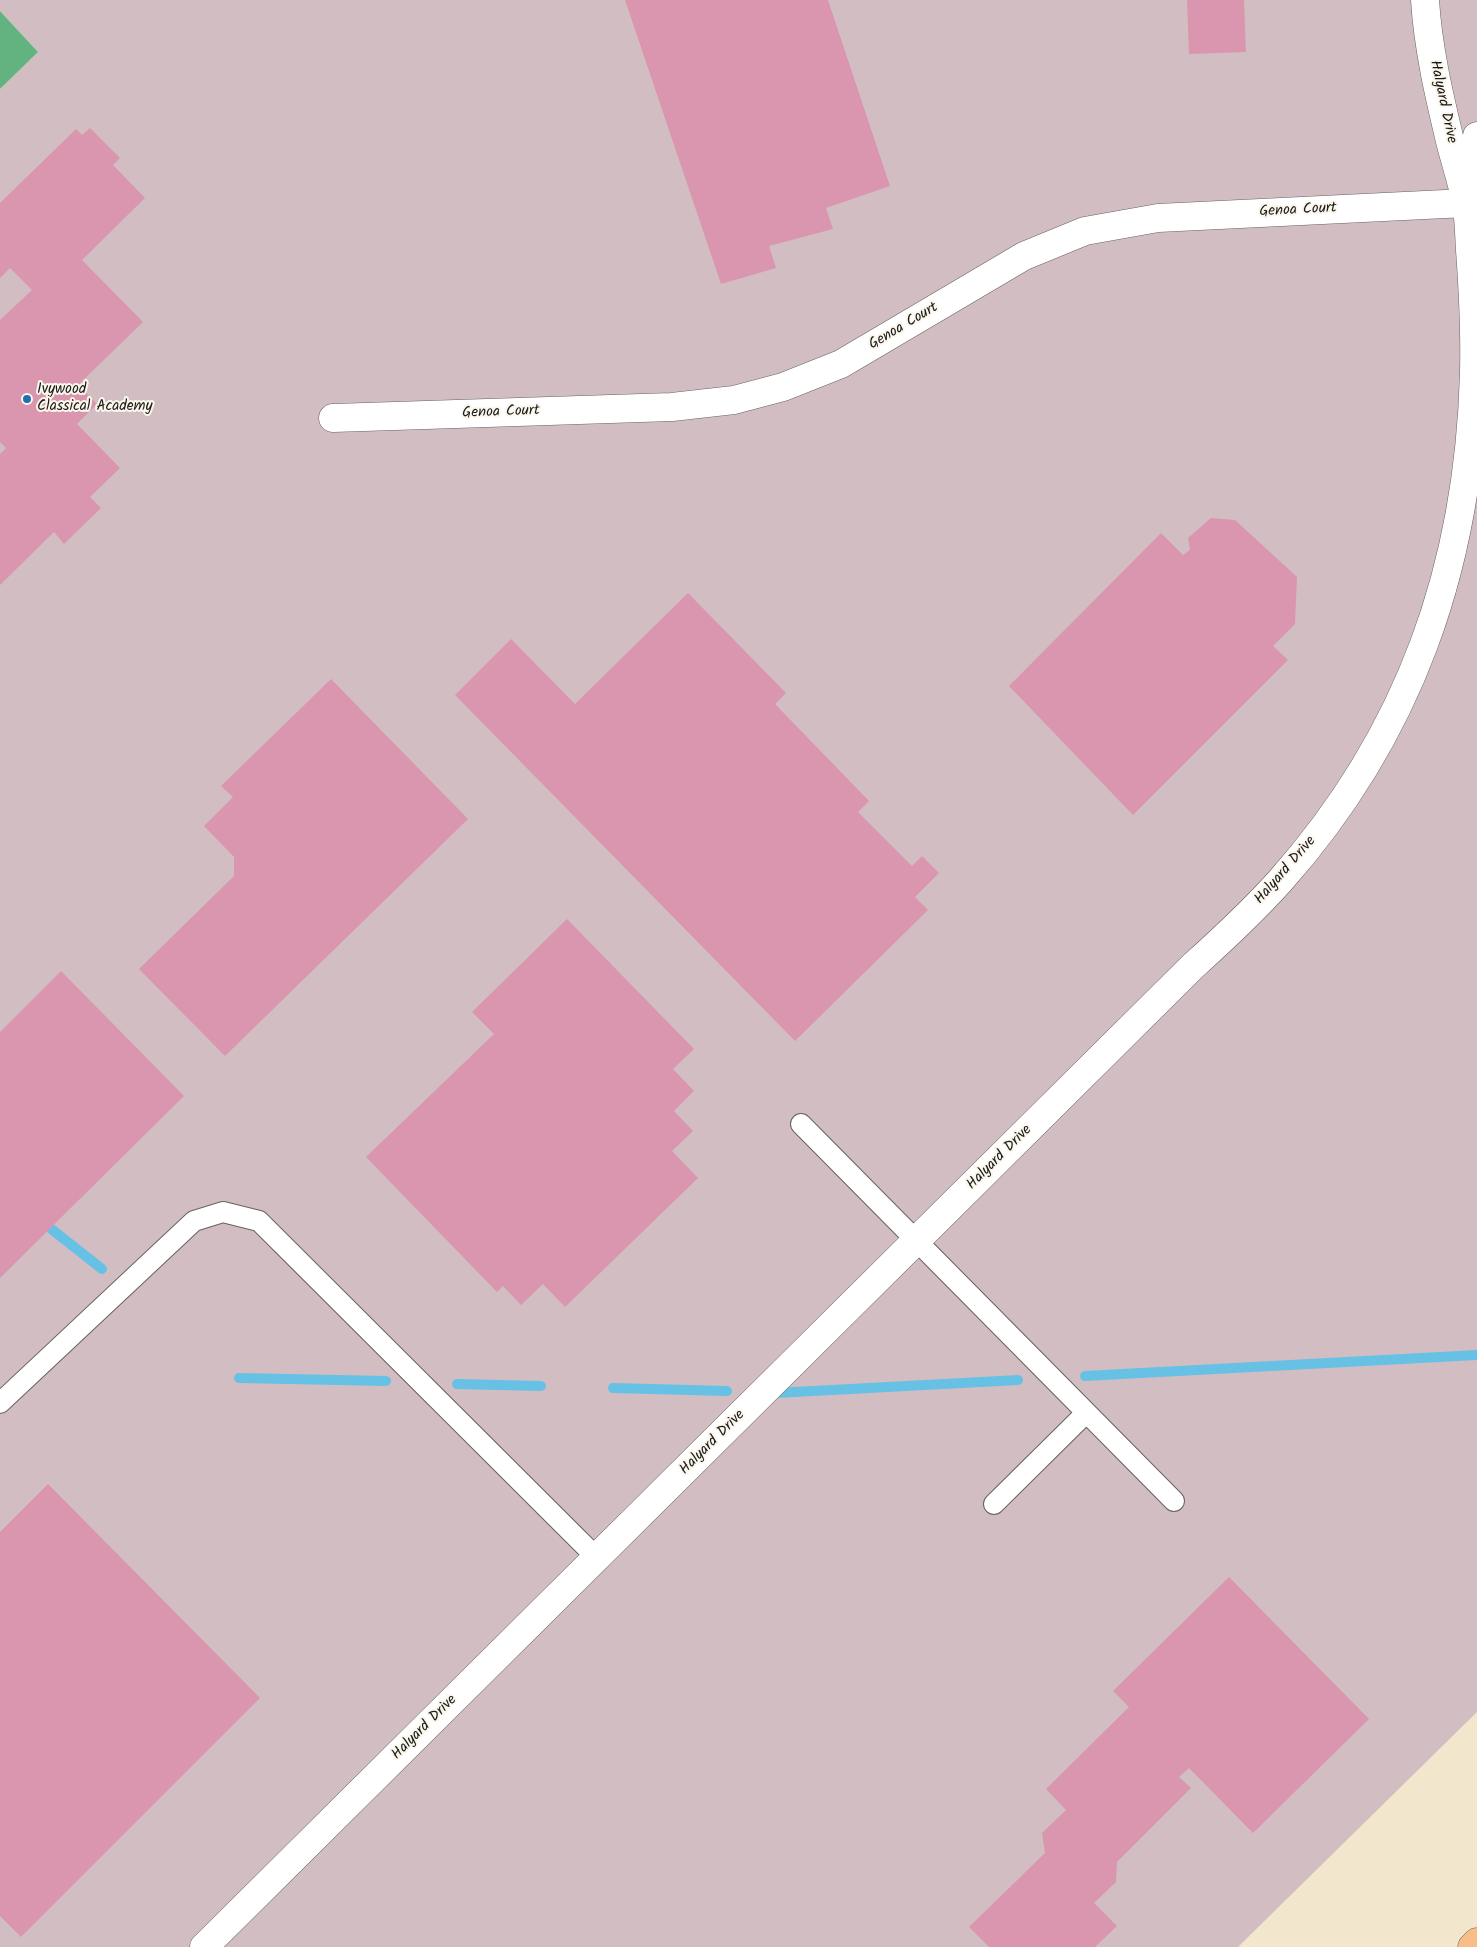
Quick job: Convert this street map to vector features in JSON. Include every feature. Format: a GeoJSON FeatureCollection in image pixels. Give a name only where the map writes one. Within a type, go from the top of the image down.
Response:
{"type":"FeatureCollection","features":[{"type":"Feature","properties":{"kind":"highway"},"geometry":{"type":"LineString","coordinates":[[1472,1947],[1477,1942]]}},
{"type":"Feature","properties":{"kind":"street","name":"Halyard Drive"},"geometry":{"type":"LineString","coordinates":[[204,1947],[1193,966],[1243,920],[1281,880],[1316,838],[1358,778],[1397,708],[1424,647],[1450,567],[1466,481],[1473,406],[1476,319],[1466,203],[1441,106],[1427,27],[1425,0]]}},
{"type":"Feature","properties":{"kind":"street","name":"Halyard Drive"},"geometry":{"type":"LineString","coordinates":[[1466,203],[1477,136]]}},
{"type":"Feature","properties":{"kind":"street","name":"Genoa Court"},"geometry":{"type":"LineString","coordinates":[[333,418],[672,407],[734,400],[782,387],[841,364],[1024,256],[1085,231],[1158,218],[1466,203]]}},
{"type":"Feature","properties":{"kind":"lane"},"geometry":{"type":"LineString","coordinates":[[801,1124],[918,1240],[1174,1501]]}},
{"type":"Feature","properties":{"kind":"lane"},"geometry":{"type":"LineString","coordinates":[[0,1403],[194,1221],[223,1212],[259,1221],[597,1558]]}},
{"type":"Feature","properties":{"kind":"lane"},"geometry":{"type":"LineString","coordinates":[[994,1504],[1086,1413]]}},
{"type":"Feature","properties":{"kind":"shaded area"},"geometry":{"type":"Polygon","coordinates":[[[0,0],[1477,0],[1477,1712],[1238,1947],[0,1947],[0,89],[38,52],[0,11],[0,0]]]}},
{"type":"Feature","properties":{"kind":"green space"},"geometry":{"type":"Polygon","coordinates":[[[0,11],[38,52],[0,89],[0,11]]]}},
{"type":"Feature","properties":{"kind":"building"},"geometry":{"type":"Polygon","coordinates":[[[625,0],[828,0],[890,186],[826,208],[833,229],[769,246],[776,268],[721,284],[625,0]]]}},
{"type":"Feature","properties":{"kind":"building"},"geometry":{"type":"Polygon","coordinates":[[[1187,0],[1244,0],[1246,52],[1189,54],[1187,0]]]}},
{"type":"Feature","properties":{"kind":"building"},"geometry":{"type":"Polygon","coordinates":[[[90,128],[120,158],[113,165],[145,198],[82,260],[143,322],[78,385],[97,404],[77,424],[120,468],[90,497],[101,508],[64,544],[54,532],[0,585],[0,454],[6,448],[0,442],[0,320],[32,290],[10,268],[0,278],[0,203],[76,129],[82,135],[90,128]]]}},
{"type":"Feature","properties":{"kind":"building"},"geometry":{"type":"Polygon","coordinates":[[[1211,518],[1235,520],[1297,577],[1295,624],[1273,646],[1288,660],[1133,815],[1009,686],[1161,533],[1183,555],[1190,550],[1188,538],[1211,518]]]}},
{"type":"Feature","properties":{"kind":"building"},"geometry":{"type":"Polygon","coordinates":[[[688,593],[786,693],[775,704],[869,801],[858,812],[912,866],[922,856],[939,873],[915,897],[928,910],[795,1041],[455,695],[511,639],[575,704],[688,593]]]}},
{"type":"Feature","properties":{"kind":"building"},"geometry":{"type":"Polygon","coordinates":[[[331,679],[468,819],[225,1056],[139,969],[234,876],[234,857],[204,826],[233,797],[221,786],[331,679]]]}},
{"type":"Feature","properties":{"kind":"building"},"geometry":{"type":"Polygon","coordinates":[[[567,919],[694,1049],[673,1069],[694,1091],[674,1111],[693,1131],[672,1151],[698,1178],[565,1307],[543,1284],[521,1305],[503,1286],[497,1292],[366,1157],[494,1034],[472,1012],[567,919]]]}},
{"type":"Feature","properties":{"kind":"building"},"geometry":{"type":"Polygon","coordinates":[[[61,971],[184,1096],[0,1278],[0,1032],[61,971]]]}},
{"type":"Feature","properties":{"kind":"building"},"geometry":{"type":"Polygon","coordinates":[[[48,1484],[260,1698],[21,1937],[0,1916],[0,1532],[48,1484]]]}},
{"type":"Feature","properties":{"kind":"building"},"geometry":{"type":"Polygon","coordinates":[[[1229,1577],[1369,1719],[1253,1833],[1189,1768],[1179,1777],[1191,1788],[1117,1862],[1116,1882],[1094,1903],[1117,1926],[1095,1947],[989,1947],[969,1927],[1045,1853],[1042,1833],[1066,1810],[1046,1789],[1129,1707],[1113,1691],[1229,1577]]]}},
{"type":"Feature","properties":{"kind":"waterway"},"geometry":{"type":"LineString","coordinates":[[40,1220],[102,1269]]}},
{"type":"Feature","properties":{"kind":"waterway"},"geometry":{"type":"LineString","coordinates":[[1085,1376],[1477,1355]]}},
{"type":"Feature","properties":{"kind":"waterway"},"geometry":{"type":"LineString","coordinates":[[239,1378],[386,1381]]}},
{"type":"Feature","properties":{"kind":"waterway"},"geometry":{"type":"LineString","coordinates":[[776,1393],[1018,1380]]}},
{"type":"Feature","properties":{"kind":"waterway"},"geometry":{"type":"LineString","coordinates":[[457,1384],[541,1386]]}},
{"type":"Feature","properties":{"kind":"waterway"},"geometry":{"type":"LineString","coordinates":[[613,1388],[727,1391]]}},
{"type":"Feature","properties":{"kind":"place","name":"Ivywood Classical Academy"},"geometry":{"type":"Point","coordinates":[27,399]}}]}
